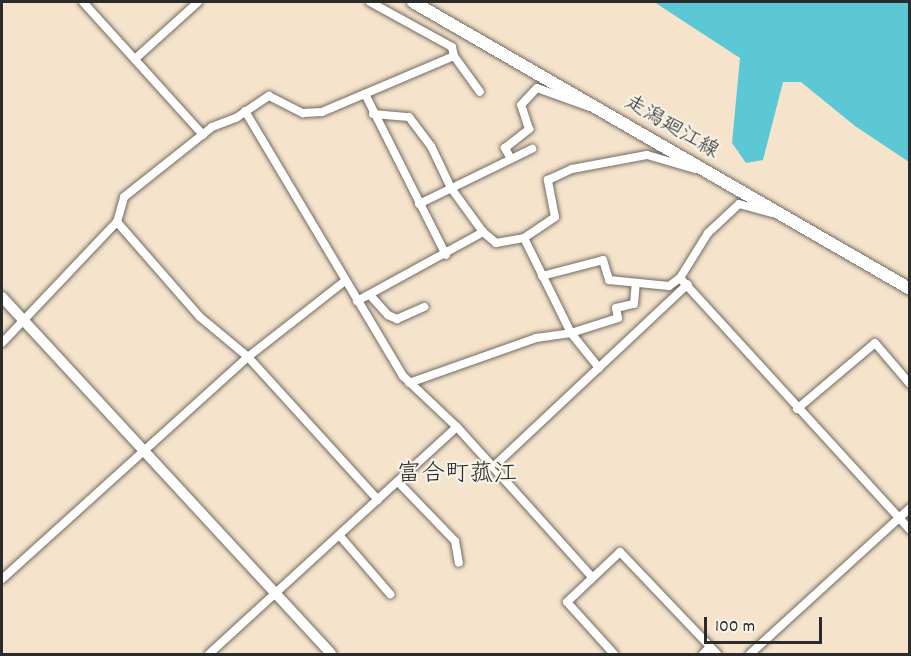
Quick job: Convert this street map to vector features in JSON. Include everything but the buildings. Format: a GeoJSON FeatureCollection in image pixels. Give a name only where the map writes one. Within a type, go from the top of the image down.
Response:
{"type":"FeatureCollection","features":[{"type":"Feature","properties":{"kind":"main road","name":"走潟廻江線"},"geometry":{"type":"LineString","coordinates":[[413,2],[909,290]]}},
{"type":"Feature","properties":{"kind":"street"},"geometry":{"type":"LineString","coordinates":[[83,2],[202,135]]}},
{"type":"Feature","properties":{"kind":"street"},"geometry":{"type":"LineString","coordinates":[[135,59],[198,2]]}},
{"type":"Feature","properties":{"kind":"street"},"geometry":{"type":"LineString","coordinates":[[370,2],[452,47],[454,56],[480,92]]}},
{"type":"Feature","properties":{"kind":"street"},"geometry":{"type":"LineString","coordinates":[[2,343],[25,322],[117,222],[124,197],[202,135],[269,96],[303,113],[322,112],[454,56]]}},
{"type":"Feature","properties":{"kind":"street"},"geometry":{"type":"LineString","coordinates":[[511,159],[505,148],[529,129],[521,105],[537,88],[580,106],[597,108]]}},
{"type":"Feature","properties":{"kind":"street"},"geometry":{"type":"LineString","coordinates":[[365,94],[373,114],[447,255]]}},
{"type":"Feature","properties":{"kind":"street"},"geometry":{"type":"LineString","coordinates":[[245,111],[357,301],[409,383],[457,427],[591,576]]}},
{"type":"Feature","properties":{"kind":"street"},"geometry":{"type":"LineString","coordinates":[[373,114],[409,117],[431,146],[453,189],[483,232],[496,243],[524,238],[555,217],[548,180],[572,169],[647,155],[710,173]]}},
{"type":"Feature","properties":{"kind":"street"},"geometry":{"type":"LineString","coordinates":[[419,204],[532,150]]}},
{"type":"Feature","properties":{"kind":"street"},"geometry":{"type":"LineString","coordinates":[[542,276],[603,260],[609,280],[669,286],[680,278],[708,233],[740,204],[786,217]]}},
{"type":"Feature","properties":{"kind":"street"},"geometry":{"type":"LineString","coordinates":[[117,222],[200,317],[248,357],[378,500]]}},
{"type":"Feature","properties":{"kind":"street"},"geometry":{"type":"LineString","coordinates":[[357,301],[447,255],[483,232]]}},
{"type":"Feature","properties":{"kind":"street"},"geometry":{"type":"LineString","coordinates":[[524,238],[571,333],[599,368]]}},
{"type":"Feature","properties":{"kind":"street"},"geometry":{"type":"LineString","coordinates":[[680,278],[688,284],[797,409],[909,530]]}},
{"type":"Feature","properties":{"kind":"street"},"geometry":{"type":"LineString","coordinates":[[2,579],[248,357],[345,281]]}},
{"type":"Feature","properties":{"kind":"street"},"geometry":{"type":"LineString","coordinates":[[409,383],[536,338],[571,333],[618,318],[616,308],[634,304],[636,283]]}},
{"type":"Feature","properties":{"kind":"street"},"geometry":{"type":"LineString","coordinates":[[493,467],[688,284]]}},
{"type":"Feature","properties":{"kind":"street"},"geometry":{"type":"LineString","coordinates":[[370,295],[388,315],[397,319],[424,307]]}},
{"type":"Feature","properties":{"kind":"street"},"geometry":{"type":"LineString","coordinates":[[2,297],[331,654]]}},
{"type":"Feature","properties":{"kind":"street"},"geometry":{"type":"LineString","coordinates":[[797,409],[875,343],[909,384]]}},
{"type":"Feature","properties":{"kind":"street"},"geometry":{"type":"LineString","coordinates":[[209,654],[457,427]]}},
{"type":"Feature","properties":{"kind":"street"},"geometry":{"type":"LineString","coordinates":[[398,482],[455,541],[459,563]]}},
{"type":"Feature","properties":{"kind":"street"},"geometry":{"type":"LineString","coordinates":[[750,654],[909,508]]}},
{"type":"Feature","properties":{"kind":"street"},"geometry":{"type":"LineString","coordinates":[[340,536],[390,594]]}},
{"type":"Feature","properties":{"kind":"street"},"geometry":{"type":"LineString","coordinates":[[614,654],[567,602],[591,576],[620,552],[717,654]]}},
{"type":"Feature","properties":{"kind":"street"},"geometry":{"type":"LineString","coordinates":[[702,654],[710,647]]}},
{"type":"Feature","properties":{"kind":"water"},"geometry":{"type":"Polygon","coordinates":[[[654,2],[909,2],[909,162],[855,126],[801,82],[783,82],[763,160],[746,163],[732,143],[740,58],[654,2]]]}},
{"type":"Feature","properties":{"kind":"district","name":"富合町菰江"},"geometry":{"type":"Point","coordinates":[457,476]}}]}
